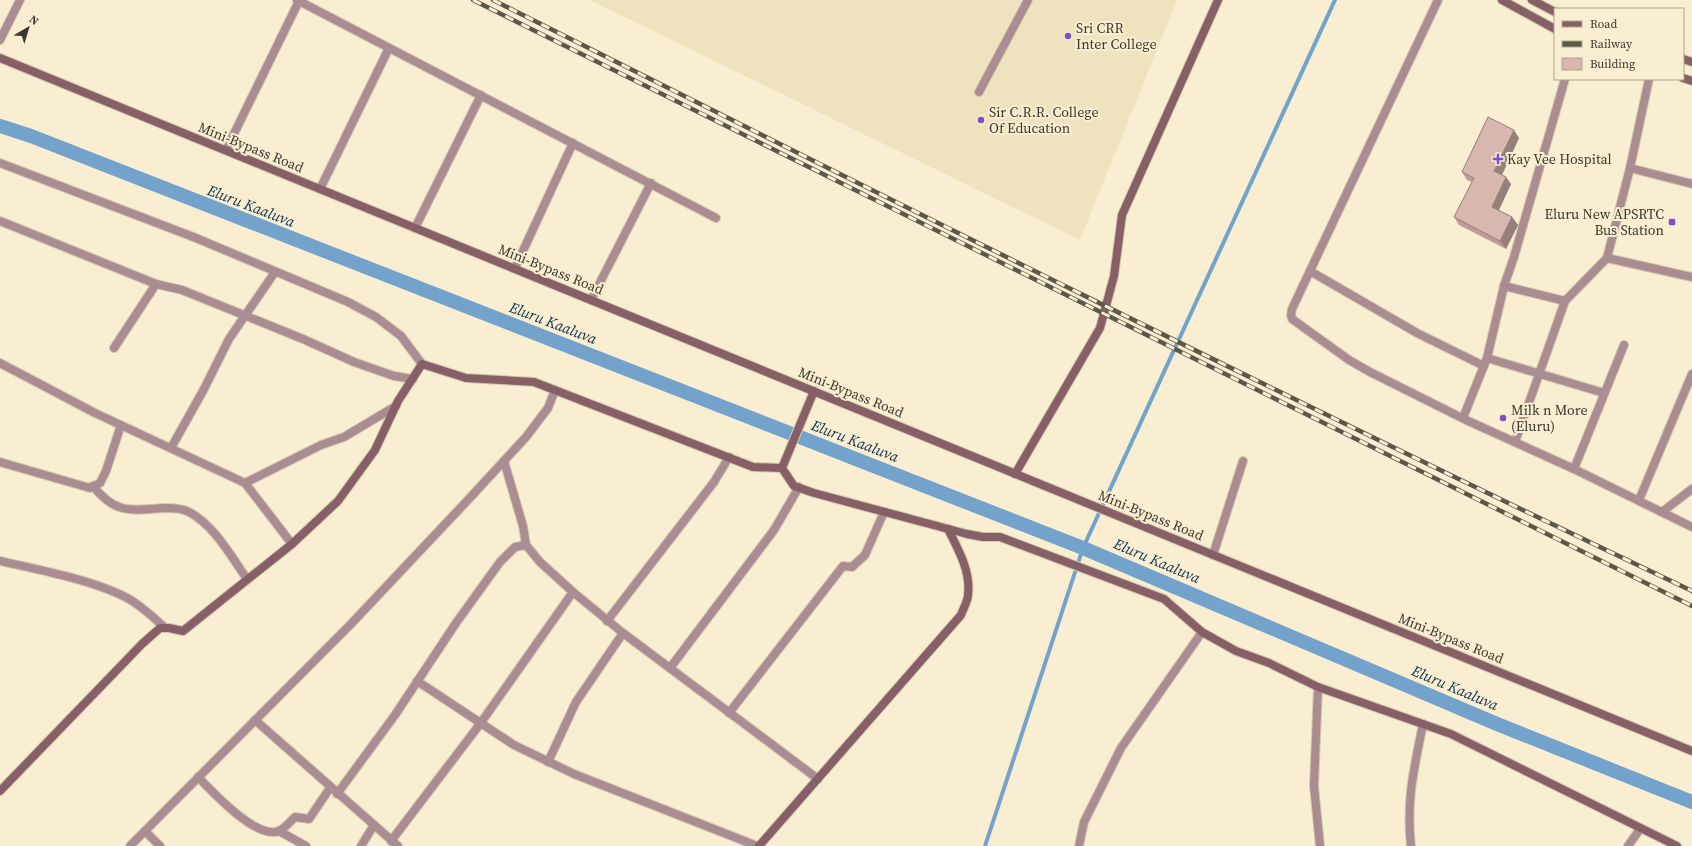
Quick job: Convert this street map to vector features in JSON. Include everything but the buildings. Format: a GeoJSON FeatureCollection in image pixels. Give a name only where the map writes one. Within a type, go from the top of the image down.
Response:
{"type":"FeatureCollection","features":[{"type":"Feature","properties":{"kind":"street"},"geometry":{"type":"LineString","coordinates":[[0,40],[20,0]]}},
{"type":"Feature","properties":{"kind":"street"},"geometry":{"type":"LineString","coordinates":[[979,92],[1028,0]]}},
{"type":"Feature","properties":{"kind":"street"},"geometry":{"type":"LineString","coordinates":[[1018,475],[1100,328],[1114,276],[1122,215],[1218,0]]}},
{"type":"Feature","properties":{"kind":"street"},"geometry":{"type":"LineString","coordinates":[[1438,0],[1292,309],[1292,319],[1349,360],[1463,418],[1574,469],[1692,527]]}},
{"type":"Feature","properties":{"kind":"street"},"geometry":{"type":"LineString","coordinates":[[1502,0],[1554,28]]}},
{"type":"Feature","properties":{"kind":"street"},"geometry":{"type":"LineString","coordinates":[[1532,0],[1554,11]]}},
{"type":"Feature","properties":{"kind":"street"},"geometry":{"type":"LineString","coordinates":[[226,150],[298,1],[716,218]]}},
{"type":"Feature","properties":{"kind":"street"},"geometry":{"type":"LineString","coordinates":[[320,189],[389,48]]}},
{"type":"Feature","properties":{"kind":"street","name":"Mini-Bypass Road"},"geometry":{"type":"LineString","coordinates":[[0,58],[1692,751]]}},
{"type":"Feature","properties":{"kind":"street"},"geometry":{"type":"LineString","coordinates":[[1463,418],[1485,362],[1504,286],[1514,257],[1565,80]]}},
{"type":"Feature","properties":{"kind":"street"},"geometry":{"type":"LineString","coordinates":[[1515,442],[1565,301],[1607,258],[1630,168],[1649,80]]}},
{"type":"Feature","properties":{"kind":"street"},"geometry":{"type":"LineString","coordinates":[[415,228],[481,95]]}},
{"type":"Feature","properties":{"kind":"street"},"geometry":{"type":"LineString","coordinates":[[515,268],[573,143]]}},
{"type":"Feature","properties":{"kind":"street"},"geometry":{"type":"LineString","coordinates":[[0,163],[196,238],[348,302],[376,317],[401,336],[422,364],[466,378],[534,382],[753,467],[782,468]]}},
{"type":"Feature","properties":{"kind":"street"},"geometry":{"type":"LineString","coordinates":[[1630,168],[1692,184]]}},
{"type":"Feature","properties":{"kind":"street"},"geometry":{"type":"LineString","coordinates":[[592,300],[650,183]]}},
{"type":"Feature","properties":{"kind":"street"},"geometry":{"type":"LineString","coordinates":[[0,221],[156,284],[182,290],[354,362],[394,376],[413,379]]}},
{"type":"Feature","properties":{"kind":"street"},"geometry":{"type":"LineString","coordinates":[[1607,258],[1692,277]]}},
{"type":"Feature","properties":{"kind":"street"},"geometry":{"type":"LineString","coordinates":[[1310,271],[1411,329],[1485,362],[1540,374],[1604,393]]}},
{"type":"Feature","properties":{"kind":"street"},"geometry":{"type":"LineString","coordinates":[[171,448],[204,389],[228,339],[275,272]]}},
{"type":"Feature","properties":{"kind":"street"},"geometry":{"type":"LineString","coordinates":[[114,348],[156,284]]}},
{"type":"Feature","properties":{"kind":"street"},"geometry":{"type":"LineString","coordinates":[[1504,286],[1565,301]]}},
{"type":"Feature","properties":{"kind":"street"},"geometry":{"type":"LineString","coordinates":[[1574,469],[1624,345]]}},
{"type":"Feature","properties":{"kind":"street"},"geometry":{"type":"LineString","coordinates":[[0,363],[53,392],[121,426],[245,483],[292,544]]}},
{"type":"Feature","properties":{"kind":"street"},"geometry":{"type":"LineString","coordinates":[[0,791],[142,644],[160,628],[183,631],[292,544],[338,501],[375,450],[396,406],[422,364]]}},
{"type":"Feature","properties":{"kind":"street"},"geometry":{"type":"LineString","coordinates":[[1639,500],[1692,374]]}},
{"type":"Feature","properties":{"kind":"street"},"geometry":{"type":"LineString","coordinates":[[130,846],[355,619],[526,438],[548,408],[555,390]]}},
{"type":"Feature","properties":{"kind":"street"},"geometry":{"type":"LineString","coordinates":[[782,468],[814,391]]}},
{"type":"Feature","properties":{"kind":"street"},"geometry":{"type":"LineString","coordinates":[[245,483],[307,452],[344,437],[396,406]]}},
{"type":"Feature","properties":{"kind":"street"},"geometry":{"type":"LineString","coordinates":[[0,462],[90,488],[100,483],[106,471],[121,426]]}},
{"type":"Feature","properties":{"kind":"street"},"geometry":{"type":"LineString","coordinates":[[608,621],[714,482],[729,457]]}},
{"type":"Feature","properties":{"kind":"street"},"geometry":{"type":"LineString","coordinates":[[504,461],[526,545],[540,562],[573,592],[623,633],[818,779]]}},
{"type":"Feature","properties":{"kind":"street"},"geometry":{"type":"LineString","coordinates":[[1213,555],[1243,461]]}},
{"type":"Feature","properties":{"kind":"street"},"geometry":{"type":"LineString","coordinates":[[782,468],[794,486],[948,529],[982,537],[1000,537],[1164,599],[1202,632],[1236,651],[1269,663],[1318,687],[1464,740],[1640,829],[1677,846]]}},
{"type":"Feature","properties":{"kind":"street"},"geometry":{"type":"LineString","coordinates":[[93,486],[104,499],[113,506],[127,510],[170,508],[187,511],[193,514],[199,518],[215,535],[247,579]]}},
{"type":"Feature","properties":{"kind":"street"},"geometry":{"type":"LineString","coordinates":[[670,668],[774,530],[799,487]]}},
{"type":"Feature","properties":{"kind":"street"},"geometry":{"type":"LineString","coordinates":[[1662,512],[1692,489]]}},
{"type":"Feature","properties":{"kind":"street"},"geometry":{"type":"LineString","coordinates":[[729,713],[844,566],[852,567],[865,555],[884,512]]}},
{"type":"Feature","properties":{"kind":"street"},"geometry":{"type":"LineString","coordinates":[[417,681],[480,724],[514,745],[548,762],[574,774],[758,846],[961,615],[968,595],[966,573],[961,555],[948,529]]}},
{"type":"Feature","properties":{"kind":"street"},"geometry":{"type":"LineString","coordinates":[[337,794],[500,562],[515,547],[526,545]]}},
{"type":"Feature","properties":{"kind":"street"},"geometry":{"type":"LineString","coordinates":[[0,561],[76,580],[114,592],[146,610],[164,628]]}},
{"type":"Feature","properties":{"kind":"street"},"geometry":{"type":"LineString","coordinates":[[255,720],[330,788],[394,843],[573,592]]}},
{"type":"Feature","properties":{"kind":"street"},"geometry":{"type":"LineString","coordinates":[[1080,845],[1084,822],[1121,748],[1202,632]]}},
{"type":"Feature","properties":{"kind":"street"},"geometry":{"type":"LineString","coordinates":[[548,762],[576,702],[623,633]]}},
{"type":"Feature","properties":{"kind":"street"},"geometry":{"type":"LineString","coordinates":[[1318,687],[1314,786],[1320,846]]}},
{"type":"Feature","properties":{"kind":"street"},"geometry":{"type":"LineString","coordinates":[[1411,846],[1408,808],[1410,785],[1423,724]]}},
{"type":"Feature","properties":{"kind":"street"},"geometry":{"type":"LineString","coordinates":[[198,777],[239,816],[255,827],[270,832],[278,831],[295,817],[309,820],[330,788]]}},
{"type":"Feature","properties":{"kind":"street"},"geometry":{"type":"LineString","coordinates":[[361,846],[374,825]]}},
{"type":"Feature","properties":{"kind":"street"},"geometry":{"type":"LineString","coordinates":[[1628,846],[1640,829]]}},
{"type":"Feature","properties":{"kind":"street"},"geometry":{"type":"LineString","coordinates":[[145,831],[160,846]]}},
{"type":"Feature","properties":{"kind":"street"},"geometry":{"type":"LineString","coordinates":[[278,831],[306,846]]}},
{"type":"Feature","properties":{"kind":"shaded area","name":"Sir C.R.R. College Of Education"},"geometry":{"type":"Polygon","coordinates":[[[590,0],[1177,0],[1080,240],[590,0]]]}},
{"type":"Feature","properties":{"kind":"waterway"},"geometry":{"type":"LineString","coordinates":[[985,846],[1083,548],[1335,0]]}},
{"type":"Feature","properties":{"kind":"waterway","name":"Eluru Kaaluva"},"geometry":{"type":"LineString","coordinates":[[0,126],[31,136],[1083,548],[1497,724],[1692,802]]}},
{"type":"Feature","properties":{"kind":"railway"},"geometry":{"type":"LineString","coordinates":[[473,0],[1692,606]]}},
{"type":"Feature","properties":{"kind":"railway"},"geometry":{"type":"LineString","coordinates":[[493,0],[941,225],[1241,373],[1692,591]]}},
{"type":"Feature","properties":{"kind":"place","name":"Sri CRR Inter College"},"geometry":{"type":"Point","coordinates":[1068,36]}},
{"type":"Feature","properties":{"kind":"place","name":"Sir C.R.R. College Of Education"},"geometry":{"type":"Point","coordinates":[981,120]}},
{"type":"Feature","properties":{"kind":"place","name":"Kay Vee Hospital"},"geometry":{"type":"Point","coordinates":[1498,159]}},
{"type":"Feature","properties":{"kind":"place","name":"Eluru New APSRTC Bus Station"},"geometry":{"type":"Point","coordinates":[1672,222]}},
{"type":"Feature","properties":{"kind":"place","name":"Milk n More (Eluru)"},"geometry":{"type":"Point","coordinates":[1503,418]}}]}
